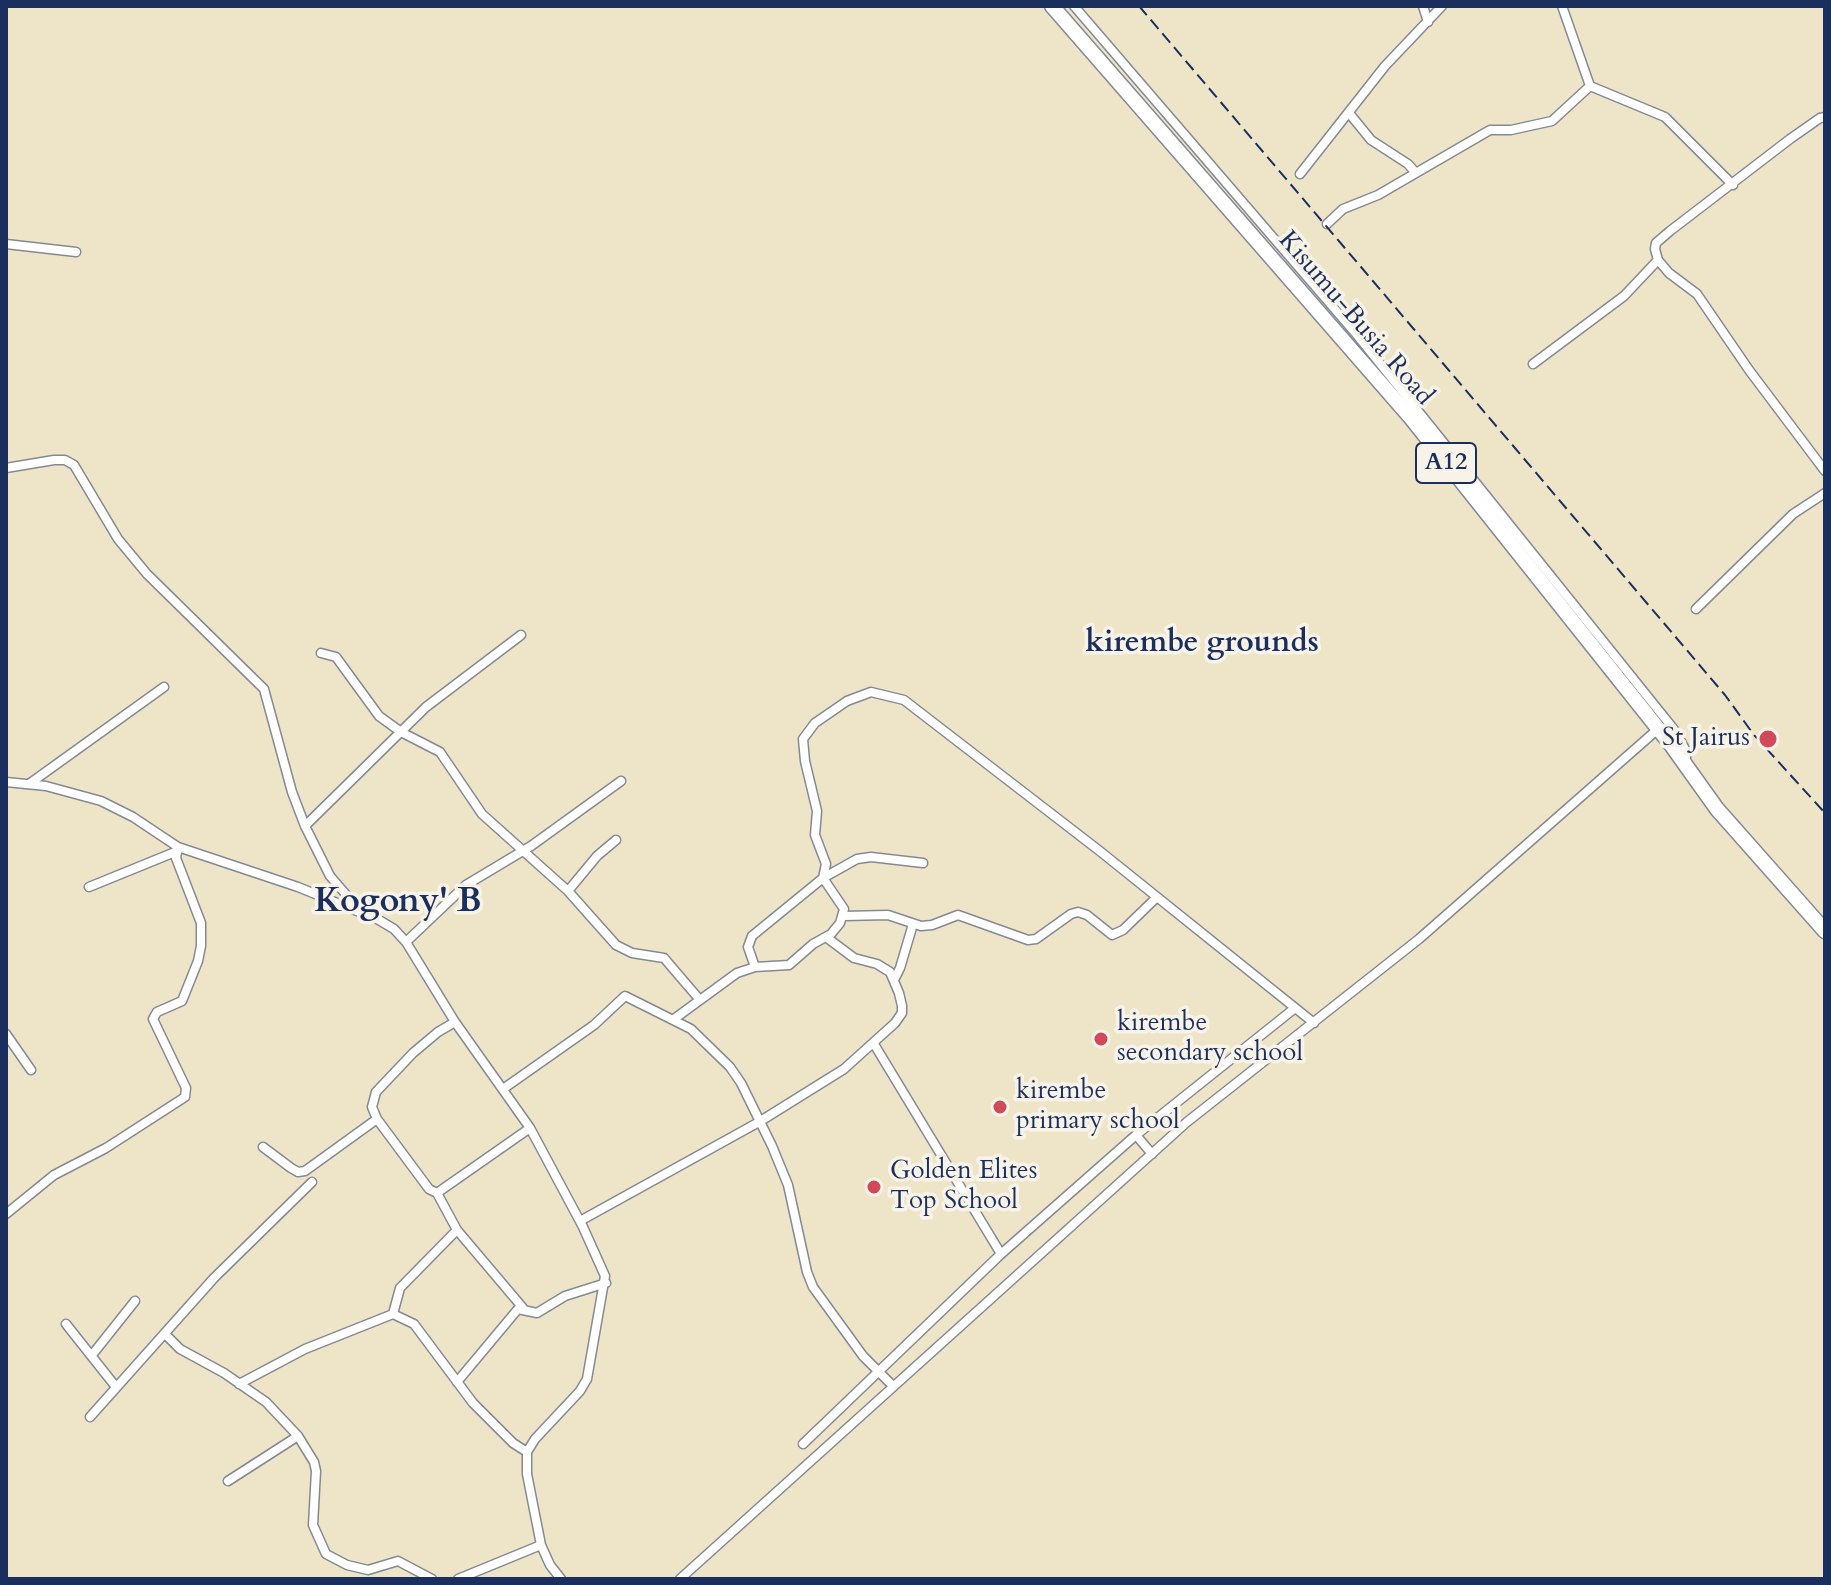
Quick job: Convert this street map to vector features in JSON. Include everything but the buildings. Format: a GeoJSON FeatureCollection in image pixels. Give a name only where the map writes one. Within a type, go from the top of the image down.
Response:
{"type":"FeatureCollection","features":[{"type":"Feature","properties":{"kind":"highway","name":"Kisumu-Busia Road"},"geometry":{"type":"LineString","coordinates":[[1052,6],[1411,418],[1658,729],[1717,809],[1825,931]]}},
{"type":"Feature","properties":{"kind":"street"},"geometry":{"type":"LineString","coordinates":[[1074,6],[1357,335],[1676,732],[1686,751],[1686,765]]}},
{"type":"Feature","properties":{"kind":"street"},"geometry":{"type":"LineString","coordinates":[[1423,6],[1428,22]]}},
{"type":"Feature","properties":{"kind":"street"},"geometry":{"type":"LineString","coordinates":[[1300,174],[1385,66],[1442,6]]}},
{"type":"Feature","properties":{"kind":"street"},"geometry":{"type":"LineString","coordinates":[[1562,6],[1590,86],[1665,117],[1733,185]]}},
{"type":"Feature","properties":{"kind":"street"},"geometry":{"type":"LineString","coordinates":[[1327,224],[1343,209],[1378,195],[1490,130],[1511,130],[1552,121],[1590,86]]}},
{"type":"Feature","properties":{"kind":"street"},"geometry":{"type":"LineString","coordinates":[[1349,113],[1371,140],[1415,172]]}},
{"type":"Feature","properties":{"kind":"street"},"geometry":{"type":"LineString","coordinates":[[1825,117],[1790,139],[1656,243],[1658,260],[1669,273],[1697,294],[1825,471]]}},
{"type":"Feature","properties":{"kind":"street"},"geometry":{"type":"LineString","coordinates":[[6,244],[76,252]]}},
{"type":"Feature","properties":{"kind":"street"},"geometry":{"type":"LineString","coordinates":[[1533,364],[1624,296],[1658,260]]}},
{"type":"Feature","properties":{"kind":"street"},"geometry":{"type":"LineString","coordinates":[[6,468],[54,460],[65,460],[74,465],[118,539],[147,574],[264,689],[280,751],[305,826],[330,876],[363,914]]}},
{"type":"Feature","properties":{"kind":"street"},"geometry":{"type":"LineString","coordinates":[[1696,609],[1793,514],[1825,493]]}},
{"type":"Feature","properties":{"kind":"street"},"geometry":{"type":"LineString","coordinates":[[305,826],[426,707],[521,635]]}},
{"type":"Feature","properties":{"kind":"street"},"geometry":{"type":"LineString","coordinates":[[321,653],[336,657],[379,716],[401,732],[440,752],[482,814],[568,891],[616,945],[632,953],[664,958],[700,1000]]}},
{"type":"Feature","properties":{"kind":"street"},"geometry":{"type":"LineString","coordinates":[[29,784],[164,687]]}},
{"type":"Feature","properties":{"kind":"street"},"geometry":{"type":"LineString","coordinates":[[674,1019],[737,973],[755,967],[789,965],[826,937],[844,916],[840,901],[823,878],[826,864],[815,835],[817,811],[803,739],[815,723],[847,701],[878,692],[904,700],[1314,1023]]}},
{"type":"Feature","properties":{"kind":"street"},"geometry":{"type":"LineString","coordinates":[[680,1579],[1187,1122],[1419,939],[1658,729]]}},
{"type":"Feature","properties":{"kind":"street"},"geometry":{"type":"LineString","coordinates":[[406,942],[466,885],[523,850],[621,781]]}},
{"type":"Feature","properties":{"kind":"street"},"geometry":{"type":"LineString","coordinates":[[6,782],[46,786],[101,801],[133,817],[176,849],[298,887],[394,929],[406,942],[455,1022],[530,1128],[603,1268],[606,1283],[587,1379],[527,1452],[527,1474],[541,1545],[561,1579]]}},
{"type":"Feature","properties":{"kind":"street"},"geometry":{"type":"LineString","coordinates":[[568,891],[597,856],[616,840]]}},
{"type":"Feature","properties":{"kind":"street"},"geometry":{"type":"LineString","coordinates":[[89,887],[176,849]]}},
{"type":"Feature","properties":{"kind":"street"},"geometry":{"type":"LineString","coordinates":[[6,1214],[54,1175],[106,1148],[181,1100],[187,1092],[153,1019],[157,1012],[182,1001],[201,946],[201,923],[176,849]]}},
{"type":"Feature","properties":{"kind":"street"},"geometry":{"type":"LineString","coordinates":[[755,967],[748,947],[752,936],[823,878],[857,859],[871,857],[923,863]]}},
{"type":"Feature","properties":{"kind":"street"},"geometry":{"type":"LineString","coordinates":[[844,916],[888,915],[913,924],[932,925],[958,915],[1028,940],[1036,939],[1078,912],[1087,915],[1112,935],[1123,930],[1157,897]]}},
{"type":"Feature","properties":{"kind":"street"},"geometry":{"type":"LineString","coordinates":[[894,980],[903,962],[913,924]]}},
{"type":"Feature","properties":{"kind":"street"},"geometry":{"type":"LineString","coordinates":[[580,1221],[759,1122],[844,1069],[895,1023],[902,1013],[899,993],[884,967],[854,958],[826,937]]}},
{"type":"Feature","properties":{"kind":"street"},"geometry":{"type":"LineString","coordinates":[[503,1089],[594,1025],[622,997],[628,996],[691,1029],[730,1067],[747,1095],[788,1185],[810,1279],[830,1312],[893,1386]]}},
{"type":"Feature","properties":{"kind":"street"},"geometry":{"type":"LineString","coordinates":[[803,1444],[1001,1254],[1136,1135],[1295,1008]]}},
{"type":"Feature","properties":{"kind":"street"},"geometry":{"type":"LineString","coordinates":[[455,1022],[413,1053],[376,1092],[372,1107],[377,1119],[429,1189],[437,1193],[457,1230],[524,1309]]}},
{"type":"Feature","properties":{"kind":"street"},"geometry":{"type":"LineString","coordinates":[[6,1034],[31,1070]]}},
{"type":"Feature","properties":{"kind":"street"},"geometry":{"type":"LineString","coordinates":[[874,1044],[1001,1254]]}},
{"type":"Feature","properties":{"kind":"street"},"geometry":{"type":"LineString","coordinates":[[263,1147],[298,1172],[305,1171],[377,1119]]}},
{"type":"Feature","properties":{"kind":"street"},"geometry":{"type":"LineString","coordinates":[[437,1193],[530,1128]]}},
{"type":"Feature","properties":{"kind":"street"},"geometry":{"type":"LineString","coordinates":[[1136,1135],[1152,1154]]}},
{"type":"Feature","properties":{"kind":"street"},"geometry":{"type":"LineString","coordinates":[[90,1417],[244,1247],[312,1182]]}},
{"type":"Feature","properties":{"kind":"street"},"geometry":{"type":"LineString","coordinates":[[393,1314],[400,1288],[457,1230]]}},
{"type":"Feature","properties":{"kind":"street"},"geometry":{"type":"LineString","coordinates":[[457,1382],[516,1310],[537,1313],[565,1296],[606,1283]]}},
{"type":"Feature","properties":{"kind":"street"},"geometry":{"type":"LineString","coordinates":[[92,1355],[135,1301]]}},
{"type":"Feature","properties":{"kind":"street"},"geometry":{"type":"LineString","coordinates":[[239,1384],[305,1349],[393,1314],[414,1324],[473,1403],[513,1443],[527,1452]]}},
{"type":"Feature","properties":{"kind":"street"},"geometry":{"type":"LineString","coordinates":[[66,1324],[116,1387]]}},
{"type":"Feature","properties":{"kind":"street"},"geometry":{"type":"LineString","coordinates":[[165,1334],[180,1349],[266,1402],[298,1436],[314,1462],[313,1525],[326,1554],[347,1565],[368,1570],[398,1561],[432,1579]]}},
{"type":"Feature","properties":{"kind":"street"},"geometry":{"type":"LineString","coordinates":[[228,1481],[298,1436]]}},
{"type":"Feature","properties":{"kind":"street"},"geometry":{"type":"LineString","coordinates":[[458,1579],[541,1545]]}},
{"type":"Feature","properties":{"kind":"railway"},"geometry":{"type":"LineString","coordinates":[[1139,6],[1725,695],[1754,735],[1825,813]]}},
{"type":"Feature","properties":{"kind":"place","name":"St Jairus"},"geometry":{"type":"Point","coordinates":[1768,739]}},
{"type":"Feature","properties":{"kind":"place","name":"kirembe secondary school"},"geometry":{"type":"Point","coordinates":[1101,1039]}},
{"type":"Feature","properties":{"kind":"place","name":"kirembe primary school"},"geometry":{"type":"Point","coordinates":[1000,1107]}},
{"type":"Feature","properties":{"kind":"place","name":"Golden Elites Top School"},"geometry":{"type":"Point","coordinates":[874,1187]}},
{"type":"Feature","properties":{"kind":"district","name":"kirembe grounds"},"geometry":{"type":"Point","coordinates":[1202,644]}},
{"type":"Feature","properties":{"kind":"district","name":"Kogony' B"},"geometry":{"type":"Point","coordinates":[398,903]}}]}
